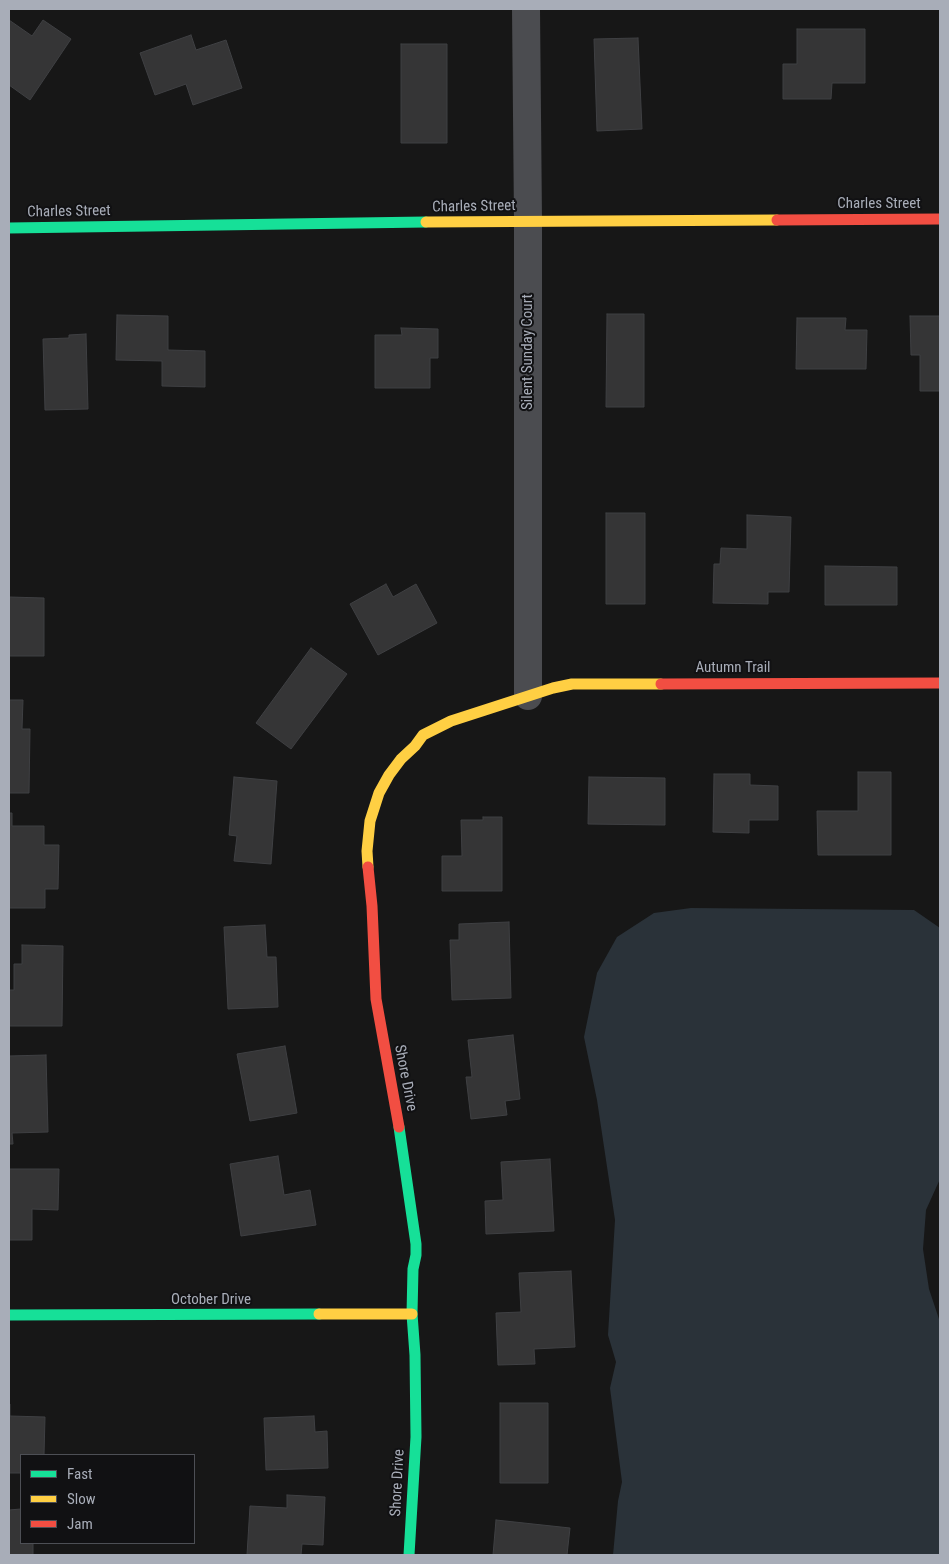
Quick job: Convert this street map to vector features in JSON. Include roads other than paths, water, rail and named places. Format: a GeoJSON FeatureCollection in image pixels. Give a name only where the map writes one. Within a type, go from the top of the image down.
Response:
{"type":"FeatureCollection","features":[{"type":"Feature","properties":{"kind":"street","name":"Silent Sunday Court"},"geometry":{"type":"LineString","coordinates":[[526,9],[528,696]]}},
{"type":"Feature","properties":{"kind":"street","name":"Charles Street"},"geometry":{"type":"LineString","coordinates":[[9,228],[528,221],[940,219]]}},
{"type":"Feature","properties":{"kind":"street","name":"Autumn Trail"},"geometry":{"type":"LineString","coordinates":[[528,696],[572,684],[940,683]]}},
{"type":"Feature","properties":{"kind":"street","name":"Shore Drive"},"geometry":{"type":"LineString","coordinates":[[409,1555],[416,1437],[415,1355],[412,1314],[413,1269],[416,1244],[403,1151],[376,999],[372,906],[367,851],[370,821],[379,793],[389,775],[401,759],[416,746],[423,735],[451,721],[528,696]]}},
{"type":"Feature","properties":{"kind":"street","name":"October Drive"},"geometry":{"type":"LineString","coordinates":[[9,1315],[412,1314]]}}]}
